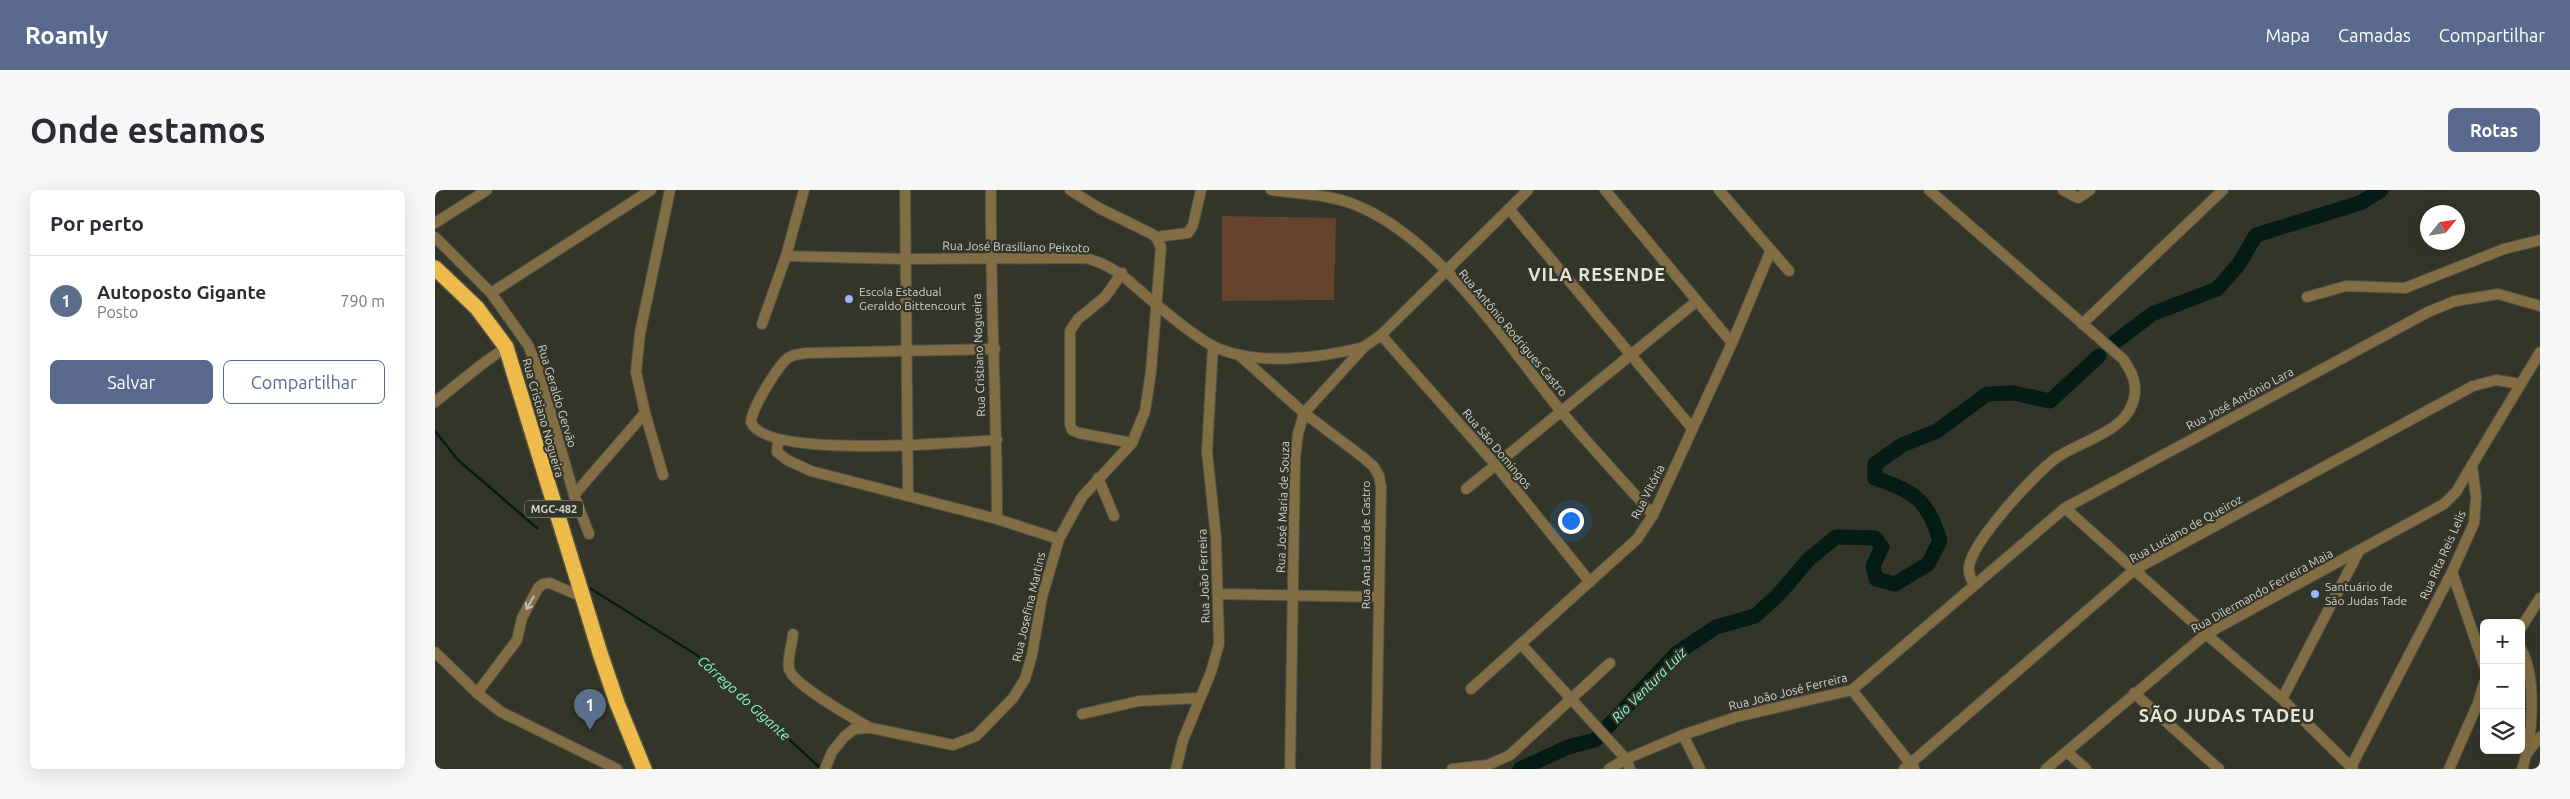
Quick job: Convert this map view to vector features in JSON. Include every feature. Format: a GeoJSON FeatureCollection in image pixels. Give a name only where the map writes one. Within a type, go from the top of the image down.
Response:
{"type":"FeatureCollection","features":[{"type":"Feature","properties":{"kind":"highway","name":"Rua Cristiano Nogueira"},"geometry":{"type":"LineString","coordinates":[[435,268],[477,308],[506,348],[617,703],[644,769]]}},
{"type":"Feature","properties":{"kind":"street"},"geometry":{"type":"LineString","coordinates":[[435,223],[487,190]]}},
{"type":"Feature","properties":{"kind":"street"},"geometry":{"type":"LineString","coordinates":[[491,293],[651,190]]}},
{"type":"Feature","properties":{"kind":"street"},"geometry":{"type":"LineString","coordinates":[[663,475],[645,413],[636,372],[640,333],[670,190]]}},
{"type":"Feature","properties":{"kind":"street"},"geometry":{"type":"LineString","coordinates":[[762,324],[787,256],[804,190]]}},
{"type":"Feature","properties":{"kind":"street"},"geometry":{"type":"LineString","coordinates":[[905,190],[905,350],[908,496]]}},
{"type":"Feature","properties":{"kind":"street","name":"Rua Cristiano Nogueira"},"geometry":{"type":"LineString","coordinates":[[991,190],[997,518]]}},
{"type":"Feature","properties":{"kind":"street"},"geometry":{"type":"LineString","coordinates":[[1070,190],[1156,237],[1188,233],[1193,225],[1201,190]]}},
{"type":"Feature","properties":{"kind":"street","name":"Rua Antônio Rodrigues Castro"},"geometry":{"type":"LineString","coordinates":[[1275,190],[1328,197],[1353,204],[1393,226],[1445,271],[1492,324],[1561,411],[1653,515]]}},
{"type":"Feature","properties":{"kind":"street","name":"Rua José Maria de Souza"},"geometry":{"type":"LineString","coordinates":[[1290,769],[1295,458],[1298,434],[1304,413],[1364,347],[1381,335],[1528,190]]}},
{"type":"Feature","properties":{"kind":"street"},"geometry":{"type":"LineString","coordinates":[[1605,190],[1731,343]]}},
{"type":"Feature","properties":{"kind":"street"},"geometry":{"type":"LineString","coordinates":[[1719,190],[1789,271]]}},
{"type":"Feature","properties":{"kind":"street"},"geometry":{"type":"LineString","coordinates":[[1929,190],[2123,359],[2131,370],[2136,384],[2134,399],[2128,412],[2118,423],[2055,460],[2002,513],[1971,561],[1969,573],[1975,585]]}},
{"type":"Feature","properties":{"kind":"street"},"geometry":{"type":"LineString","coordinates":[[2066,193],[2078,198],[2090,190]]}},
{"type":"Feature","properties":{"kind":"street"},"geometry":{"type":"LineString","coordinates":[[2082,324],[2223,190]]}},
{"type":"Feature","properties":{"kind":"street"},"geometry":{"type":"LineString","coordinates":[[1509,209],[1692,428]]}},
{"type":"Feature","properties":{"kind":"street","name":"Rua Geraldo Gervão"},"geometry":{"type":"LineString","coordinates":[[435,237],[491,293],[528,344],[538,369],[574,495],[589,534]]}},
{"type":"Feature","properties":{"kind":"street","name":"Rua Josefina Martins"},"geometry":{"type":"LineString","coordinates":[[825,769],[832,752],[844,737],[854,729],[871,728],[953,745],[976,736],[997,716],[1025,679],[1032,655],[1044,588],[1059,539],[1082,497],[1132,443],[1145,411],[1157,305],[1161,247],[1156,237]]}},
{"type":"Feature","properties":{"kind":"street"},"geometry":{"type":"LineString","coordinates":[[2307,297],[2346,286],[2405,288],[2495,252],[2540,240]]}},
{"type":"Feature","properties":{"kind":"street","name":"Rua Vitória"},"geometry":{"type":"LineString","coordinates":[[1471,689],[1627,550],[1653,515],[1771,250]]}},
{"type":"Feature","properties":{"kind":"street","name":"Rua José Brasiliano Peixoto"},"geometry":{"type":"LineString","coordinates":[[787,256],[905,259],[1085,258],[1097,261],[1122,273],[1157,305],[1213,346],[1239,356],[1270,358],[1309,357],[1341,353],[1364,347]]}},
{"type":"Feature","properties":{"kind":"street"},"geometry":{"type":"LineString","coordinates":[[1122,273],[1105,297],[1078,318],[1070,331],[1070,424],[1072,430],[1079,433],[1132,443]]}},
{"type":"Feature","properties":{"kind":"street","name":"Rua José Antônio Lara"},"geometry":{"type":"LineString","coordinates":[[1975,585],[2065,508],[2441,306],[2498,294],[2540,306]]}},
{"type":"Feature","properties":{"kind":"street"},"geometry":{"type":"LineString","coordinates":[[1466,489],[1561,411],[1631,357],[1697,301]]}},
{"type":"Feature","properties":{"kind":"street","name":"Rua São Domingos"},"geometry":{"type":"LineString","coordinates":[[1381,335],[1495,464],[1590,582]]}},
{"type":"Feature","properties":{"kind":"street","name":"Rua João Ferreira"},"geometry":{"type":"LineString","coordinates":[[1176,769],[1183,740],[1219,644],[1216,538],[1207,451],[1213,346]]}},
{"type":"Feature","properties":{"kind":"street"},"geometry":{"type":"LineString","coordinates":[[435,402],[481,365],[506,348]]}},
{"type":"Feature","properties":{"kind":"street"},"geometry":{"type":"LineString","coordinates":[[995,349],[807,353],[793,356],[780,367],[755,408],[751,422],[758,430],[778,439],[816,446],[907,445],[997,440]]}},
{"type":"Feature","properties":{"kind":"street"},"geometry":{"type":"LineString","coordinates":[[2473,465],[2540,352]]}},
{"type":"Feature","properties":{"kind":"street","name":"Rua Ana Luiza de Castro"},"geometry":{"type":"LineString","coordinates":[[1239,356],[1304,413],[1364,458],[1379,476],[1376,769]]}},
{"type":"Feature","properties":{"kind":"street","name":"Rua Luciano de Queiroz"},"geometry":{"type":"LineString","coordinates":[[1909,767],[2134,570],[2473,386],[2496,380],[2521,384]]}},
{"type":"Feature","properties":{"kind":"street"},"geometry":{"type":"LineString","coordinates":[[574,495],[645,413]]}},
{"type":"Feature","properties":{"kind":"street"},"geometry":{"type":"LineString","coordinates":[[778,439],[777,452],[787,460],[811,471],[997,518],[1059,539]]}},
{"type":"Feature","properties":{"kind":"street","name":"Rua Dilermando Ferreira Maia"},"geometry":{"type":"LineString","coordinates":[[2046,769],[2206,634],[2444,504],[2457,492],[2473,465]]}},
{"type":"Feature","properties":{"kind":"street","name":"Rua Rita Reis Lelis"},"geometry":{"type":"LineString","coordinates":[[2352,768],[2452,572],[2473,523],[2476,510],[2473,465]]}},
{"type":"Feature","properties":{"kind":"street"},"geometry":{"type":"LineString","coordinates":[[1098,478],[1114,516]]}},
{"type":"Feature","properties":{"kind":"street"},"geometry":{"type":"LineString","coordinates":[[2065,508],[2282,699],[2352,768]]}},
{"type":"Feature","properties":{"kind":"street"},"geometry":{"type":"LineString","coordinates":[[2282,699],[2359,551]]}},
{"type":"Feature","properties":{"kind":"street"},"geometry":{"type":"LineString","coordinates":[[2452,572],[2484,664]]}},
{"type":"Feature","properties":{"kind":"street"},"geometry":{"type":"LineString","coordinates":[[477,693],[517,640],[521,618],[538,588],[543,584],[550,583],[583,597]]}},
{"type":"Feature","properties":{"kind":"street","name":"Rua João José Ferreira"},"geometry":{"type":"LineString","coordinates":[[1609,769],[1628,764],[1683,735],[1754,712],[1852,690],[1975,585]]}},
{"type":"Feature","properties":{"kind":"street"},"geometry":{"type":"LineString","coordinates":[[1218,594],[1379,597]]}},
{"type":"Feature","properties":{"kind":"street"},"geometry":{"type":"LineString","coordinates":[[2525,622],[2540,598]]}},
{"type":"Feature","properties":{"kind":"street"},"geometry":{"type":"LineString","coordinates":[[793,634],[789,666],[792,675],[829,704],[871,728]]}},
{"type":"Feature","properties":{"kind":"street"},"geometry":{"type":"LineString","coordinates":[[1521,644],[1607,738],[1628,764]]}},
{"type":"Feature","properties":{"kind":"street"},"geometry":{"type":"LineString","coordinates":[[435,652],[477,693],[501,712],[617,769]]}},
{"type":"Feature","properties":{"kind":"street"},"geometry":{"type":"LineString","coordinates":[[2522,769],[2528,752],[2531,684],[2525,655]]}},
{"type":"Feature","properties":{"kind":"street"},"geometry":{"type":"LineString","coordinates":[[1452,769],[1488,765],[1510,755],[1610,663]]}},
{"type":"Feature","properties":{"kind":"street"},"geometry":{"type":"LineString","coordinates":[[1852,690],[1909,767]]}},
{"type":"Feature","properties":{"kind":"street"},"geometry":{"type":"LineString","coordinates":[[2134,693],[2219,769]]}},
{"type":"Feature","properties":{"kind":"street"},"geometry":{"type":"LineString","coordinates":[[2449,769],[2480,696]]}},
{"type":"Feature","properties":{"kind":"street"},"geometry":{"type":"LineString","coordinates":[[1082,714],[1139,701],[1200,698]]}},
{"type":"Feature","properties":{"kind":"street"},"geometry":{"type":"LineString","coordinates":[[1683,735],[1700,769]]}},
{"type":"Feature","properties":{"kind":"street"},"geometry":{"type":"LineString","coordinates":[[2528,752],[2540,736]]}},
{"type":"Feature","properties":{"kind":"street"},"geometry":{"type":"LineString","coordinates":[[2067,752],[2086,769]]}},
{"type":"Feature","properties":{"kind":"shaded area"},"geometry":{"type":"Polygon","coordinates":[[[1222,216],[1336,218],[1334,300],[1222,301],[1222,216]]]}},
{"type":"Feature","properties":{"kind":"waterway","name":"Rio Ventura Luiz"},"geometry":{"type":"LineString","coordinates":[[2110,346],[2152,314],[2217,289],[2239,264],[2256,235],[2360,203],[2381,190]]}},
{"type":"Feature","properties":{"kind":"waterway","name":"Rio Ventura Luiz"},"geometry":{"type":"LineString","coordinates":[[1520,769],[1568,747],[1595,740],[1677,653],[1716,627],[1755,616],[1778,595],[1809,559],[1836,537],[1875,538],[1882,547],[1873,566],[1876,579],[1895,584],[1928,564],[1940,541],[1930,515],[1918,499],[1910,493],[1875,478],[1875,464],[1902,445],[1937,431],[1987,394],[2014,393],[2050,401],[2099,356]]}},
{"type":"Feature","properties":{"kind":"waterway","name":"Córrego do Gigante"},"geometry":{"type":"LineString","coordinates":[[435,431],[458,460],[537,528]]}},
{"type":"Feature","properties":{"kind":"waterway","name":"Córrego do Gigante"},"geometry":{"type":"LineString","coordinates":[[588,587],[703,659],[819,767]]}},
{"type":"Feature","properties":{"kind":"place","name":"Escola Estadual Geraldo Bittencourt"},"geometry":{"type":"Point","coordinates":[849,299]}},
{"type":"Feature","properties":{"kind":"place","name":"Santuário de São Judas Tade"},"geometry":{"type":"Point","coordinates":[2315,594]}},
{"type":"Feature","properties":{"kind":"place","name":"Autoposto Gigante"},"geometry":{"type":"Point","coordinates":[590,730]}},
{"type":"Feature","properties":{"kind":"district","name":"VILA RESENDE"},"geometry":{"type":"Point","coordinates":[1597,275]}},
{"type":"Feature","properties":{"kind":"district","name":"SÃO JUDAS TADEU"},"geometry":{"type":"Point","coordinates":[2227,716]}}]}
